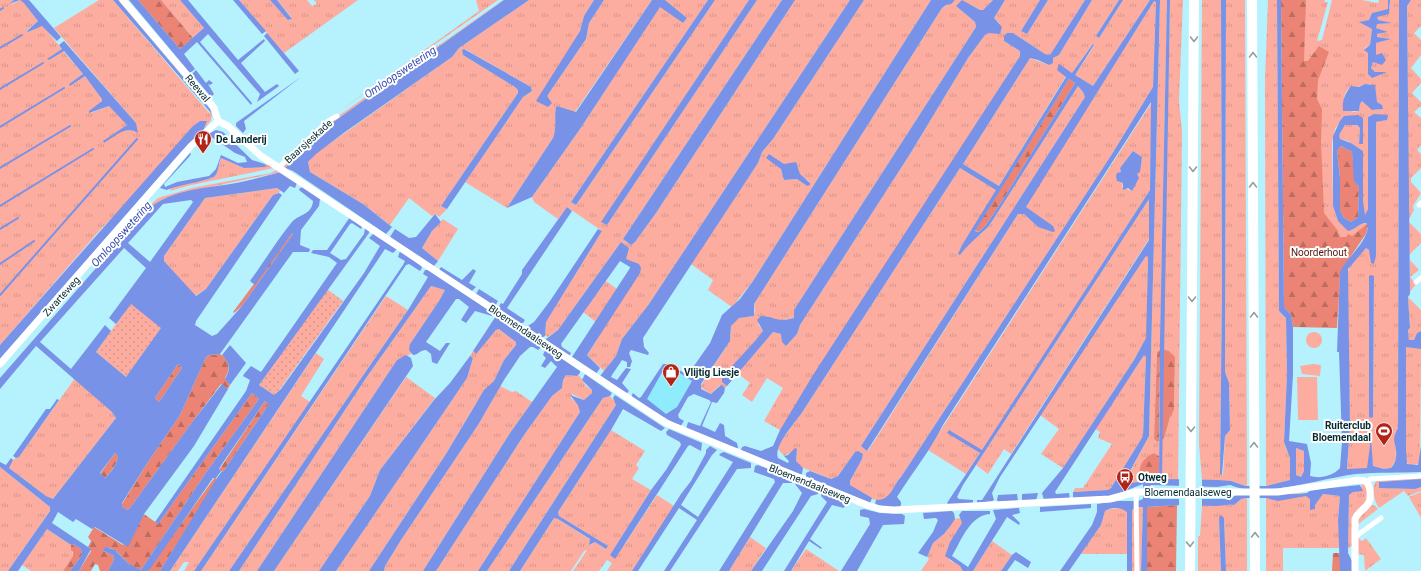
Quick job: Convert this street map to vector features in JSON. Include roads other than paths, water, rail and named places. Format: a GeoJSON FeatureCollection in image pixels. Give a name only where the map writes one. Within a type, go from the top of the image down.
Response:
{"type":"FeatureCollection","features":[{"type":"Feature","properties":{"kind":"highway"},"geometry":{"type":"LineString","coordinates":[[1190,571],[1194,0]]}},
{"type":"Feature","properties":{"kind":"highway"},"geometry":{"type":"LineString","coordinates":[[1252,0],[1254,571]]}},
{"type":"Feature","properties":{"kind":"street","name":"Reewal"},"geometry":{"type":"LineString","coordinates":[[123,0],[209,101],[214,108],[218,120],[228,126],[261,156],[284,170]]}},
{"type":"Feature","properties":{"kind":"street","name":"Baarsjeskade"},"geometry":{"type":"LineString","coordinates":[[284,170],[328,121],[337,116]]}},
{"type":"Feature","properties":{"kind":"street","name":"Zwarteweg"},"geometry":{"type":"LineString","coordinates":[[0,364],[21,345],[138,212],[191,146],[218,120]]}},
{"type":"Feature","properties":{"kind":"street","name":"Bloemendaalseweg"},"geometry":{"type":"LineString","coordinates":[[284,170],[666,423],[880,509],[956,508],[1110,499],[1142,492],[1278,492],[1359,480],[1368,483],[1370,479],[1421,476]]}},
{"type":"Feature","properties":{"kind":"street"},"geometry":{"type":"LineString","coordinates":[[1355,571],[1355,517],[1370,501],[1368,483]]}},
{"type":"Feature","properties":{"kind":"street"},"geometry":{"type":"LineString","coordinates":[[1137,571],[1142,492]]}},
{"type":"Feature","properties":{"kind":"street"},"geometry":{"type":"LineString","coordinates":[[1355,537],[1381,518]]}},
{"type":"Feature","properties":{"kind":"waterway"},"geometry":{"type":"LineString","coordinates":[[0,48],[22,35]]}},
{"type":"Feature","properties":{"kind":"waterway"},"geometry":{"type":"LineString","coordinates":[[0,89],[43,63]]}},
{"type":"Feature","properties":{"kind":"waterway"},"geometry":{"type":"LineString","coordinates":[[0,127],[64,88]]}},
{"type":"Feature","properties":{"kind":"waterway"},"geometry":{"type":"LineString","coordinates":[[0,168],[70,126]]}},
{"type":"Feature","properties":{"kind":"waterway"},"geometry":{"type":"LineString","coordinates":[[0,295],[137,139]]}},
{"type":"Feature","properties":{"kind":"waterway"},"geometry":{"type":"LineString","coordinates":[[0,206],[93,149]]}},
{"type":"Feature","properties":{"kind":"waterway"},"geometry":{"type":"LineString","coordinates":[[0,229],[18,218]]}},
{"type":"Feature","properties":{"kind":"waterway"},"geometry":{"type":"LineString","coordinates":[[0,264],[34,241]]}},
{"type":"Feature","properties":{"kind":"place","name":"De Landerij"},"geometry":{"type":"Point","coordinates":[203,154]}},
{"type":"Feature","properties":{"kind":"place","name":"Vlijtig Liesje"},"geometry":{"type":"Point","coordinates":[671,387]}},
{"type":"Feature","properties":{"kind":"place","name":"Ruiterclub Bloemendaal"},"geometry":{"type":"Point","coordinates":[1384,446]}},
{"type":"Feature","properties":{"kind":"place","name":"Otweg"},"geometry":{"type":"Point","coordinates":[1125,492]}},
{"type":"Feature","properties":{"kind":"water label","name":"Omloopswetering"},"geometry":{"type":"Point","coordinates":[400,72]}},
{"type":"Feature","properties":{"kind":"water label","name":"Omloopswetering"},"geometry":{"type":"Point","coordinates":[121,234]}},
{"type":"Feature","properties":{"kind":"park label","name":"Noorderhout"},"geometry":{"type":"Point","coordinates":[1319,252]}}]}
